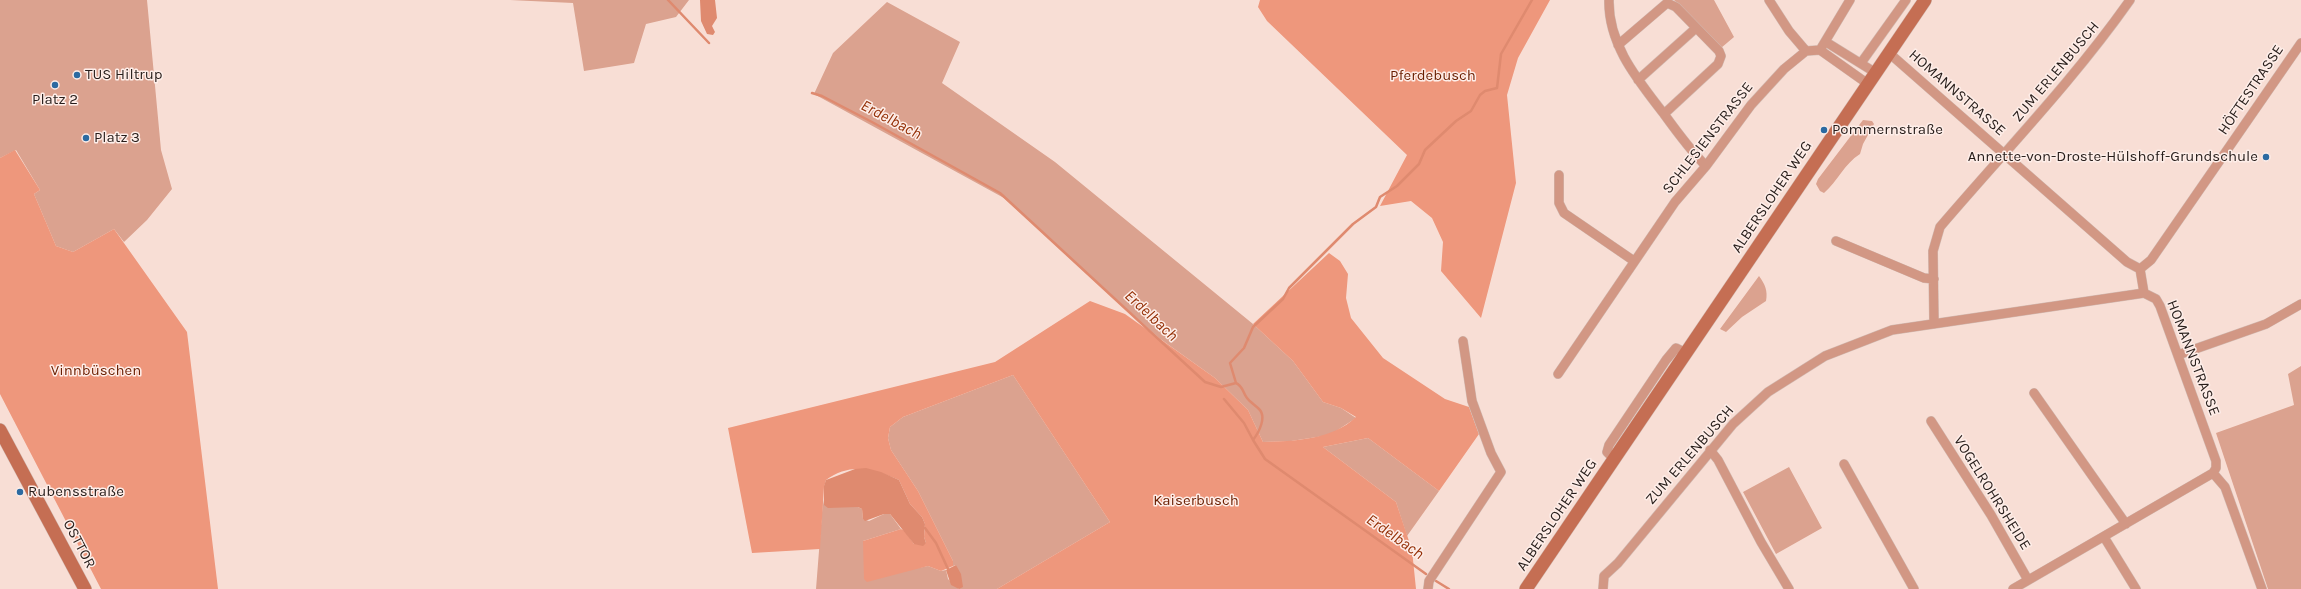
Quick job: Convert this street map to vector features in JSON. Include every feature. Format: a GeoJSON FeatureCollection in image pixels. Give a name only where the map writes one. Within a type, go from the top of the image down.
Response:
{"type":"FeatureCollection","features":[{"type":"Feature","properties":{"kind":"main road","name":"ALBERSLOHER WEG"},"geometry":{"type":"LineString","coordinates":[[1526,589],[1925,0]]}},
{"type":"Feature","properties":{"kind":"main road","name":"OSTTOR"},"geometry":{"type":"LineString","coordinates":[[2,437],[85,589]]}},
{"type":"Feature","properties":{"kind":"street"},"geometry":{"type":"LineString","coordinates":[[1609,0],[1612,26],[1618,45],[1638,80],[1688,148],[1706,166]]}},
{"type":"Feature","properties":{"kind":"street"},"geometry":{"type":"LineString","coordinates":[[1768,0],[1789,32],[1806,51],[1820,50],[1868,84]]}},
{"type":"Feature","properties":{"kind":"street"},"geometry":{"type":"LineString","coordinates":[[1820,50],[1850,0]]}},
{"type":"Feature","properties":{"kind":"street"},"geometry":{"type":"LineString","coordinates":[[1861,63],[1906,0]]}},
{"type":"Feature","properties":{"kind":"street","name":"ZUM ERLENBUSCH"},"geometry":{"type":"LineString","coordinates":[[1934,322],[1933,251],[1940,227],[2066,85],[2099,45],[2130,0]]}},
{"type":"Feature","properties":{"kind":"street"},"geometry":{"type":"LineString","coordinates":[[1618,45],[1667,3],[1672,4],[1719,51],[1720,60],[1664,114]]}},
{"type":"Feature","properties":{"kind":"street"},"geometry":{"type":"LineString","coordinates":[[1638,80],[1696,28]]}},
{"type":"Feature","properties":{"kind":"street"},"geometry":{"type":"LineString","coordinates":[[1826,42],[1876,73]]}},
{"type":"Feature","properties":{"kind":"street","name":"HÖFTESTRASSE"},"geometry":{"type":"LineString","coordinates":[[2140,269],[2152,260],[2301,43]]}},
{"type":"Feature","properties":{"kind":"street","name":"SCHLESIENSTRASSE"},"geometry":{"type":"LineString","coordinates":[[1558,374],[1675,202],[1706,166],[1751,104],[1779,74],[1806,51]]}},
{"type":"Feature","properties":{"kind":"street","name":"HOMANNSTRASSE"},"geometry":{"type":"LineString","coordinates":[[1889,53],[2127,262],[2140,269],[2144,293],[2156,299],[2160,306],[2216,461],[2216,468],[2213,473]]}},
{"type":"Feature","properties":{"kind":"street"},"geometry":{"type":"LineString","coordinates":[[1558,175],[1559,203],[1564,213],[1634,261]]}},
{"type":"Feature","properties":{"kind":"street"},"geometry":{"type":"LineString","coordinates":[[1836,241],[1924,278],[1934,279]]}},
{"type":"Feature","properties":{"kind":"street","name":"ZUM ERLENBUSCH"},"geometry":{"type":"LineString","coordinates":[[1603,589],[1604,576],[1618,563],[1733,424],[1768,392],[1825,356],[1892,330],[1934,322],[2020,313],[2144,293]]}},
{"type":"Feature","properties":{"kind":"street"},"geometry":{"type":"LineString","coordinates":[[2178,355],[2266,324],[2301,304]]}},
{"type":"Feature","properties":{"kind":"street"},"geometry":{"type":"LineString","coordinates":[[1428,589],[1429,581],[1501,472],[1491,452],[1472,401],[1463,341]]}},
{"type":"Feature","properties":{"kind":"street"},"geometry":{"type":"LineString","coordinates":[[2034,393],[2126,524]]}},
{"type":"Feature","properties":{"kind":"street","name":"VOGELROHRSHEIDE"},"geometry":{"type":"LineString","coordinates":[[1931,421],[1991,515],[2028,580]]}},
{"type":"Feature","properties":{"kind":"street"},"geometry":{"type":"LineString","coordinates":[[1710,450],[1718,460],[1761,542],[1789,589]]}},
{"type":"Feature","properties":{"kind":"street"},"geometry":{"type":"LineString","coordinates":[[1844,464],[1914,589]]}},
{"type":"Feature","properties":{"kind":"street"},"geometry":{"type":"LineString","coordinates":[[2013,589],[2213,473],[2225,488],[2262,589]]}},
{"type":"Feature","properties":{"kind":"street"},"geometry":{"type":"LineString","coordinates":[[2104,537],[2136,589]]}},
{"type":"Feature","properties":{"kind":"shaded area","name":"TUS Hiltrup"},"geometry":{"type":"Polygon","coordinates":[[[0,0],[147,0],[161,150],[172,189],[147,220],[124,242],[114,229],[73,252],[56,246],[34,194],[40,190],[16,150],[0,158],[0,0]]]}},
{"type":"Feature","properties":{"kind":"shaded area"},"geometry":{"type":"Polygon","coordinates":[[[510,0],[689,0],[676,17],[646,24],[634,63],[584,71],[573,3],[510,0]]]}},
{"type":"Feature","properties":{"kind":"shaded area"},"geometry":{"type":"Polygon","coordinates":[[[700,0],[715,0],[717,18],[712,26],[715,32],[713,35],[707,34],[701,21],[700,0]]]}},
{"type":"Feature","properties":{"kind":"shaded area"},"geometry":{"type":"Polygon","coordinates":[[[1674,0],[1714,0],[1734,37],[1721,48],[1674,0]]]}},
{"type":"Feature","properties":{"kind":"shaded area"},"geometry":{"type":"Polygon","coordinates":[[[887,2],[960,42],[942,83],[1055,162],[1253,324],[1293,361],[1323,402],[1341,408],[1356,418],[1330,435],[1291,441],[1263,442],[1248,410],[1215,378],[1159,338],[1004,198],[814,94],[833,53],[887,2]]]}},
{"type":"Feature","properties":{"kind":"shaded area"},"geometry":{"type":"Polygon","coordinates":[[[1863,120],[1872,121],[1874,124],[1863,144],[1860,154],[1854,158],[1824,193],[1820,191],[1816,184],[1818,179],[1863,120]]]}},
{"type":"Feature","properties":{"kind":"shaded area"},"geometry":{"type":"Polygon","coordinates":[[[1759,276],[1766,288],[1766,301],[1742,317],[1726,332],[1720,329],[1759,276]]]}},
{"type":"Feature","properties":{"kind":"shaded area"},"geometry":{"type":"Polygon","coordinates":[[[2301,366],[2301,589],[2268,589],[2216,433],[2294,405],[2288,374],[2301,366]]]}},
{"type":"Feature","properties":{"kind":"shaded area"},"geometry":{"type":"Polygon","coordinates":[[[1013,375],[1110,522],[997,589],[959,589],[956,565],[953,566],[953,561],[918,491],[891,450],[888,438],[890,427],[903,417],[1013,375]]]}},
{"type":"Feature","properties":{"kind":"shaded area"},"geometry":{"type":"Polygon","coordinates":[[[1368,438],[1439,491],[1407,536],[1396,502],[1323,447],[1368,438]]]}},
{"type":"Feature","properties":{"kind":"shaded area"},"geometry":{"type":"Polygon","coordinates":[[[1789,467],[1822,528],[1776,554],[1743,492],[1789,467]]]}},
{"type":"Feature","properties":{"kind":"shaded area"},"geometry":{"type":"Polygon","coordinates":[[[866,468],[881,472],[899,480],[910,504],[922,517],[925,524],[924,537],[926,543],[923,546],[914,544],[890,514],[884,514],[865,521],[863,519],[862,509],[858,507],[828,508],[824,505],[824,486],[826,480],[855,469],[866,468]]]}},
{"type":"Feature","properties":{"kind":"shaded area"},"geometry":{"type":"Polygon","coordinates":[[[823,500],[824,505],[858,507],[862,509],[863,519],[869,521],[884,514],[890,514],[901,529],[863,541],[918,568],[928,566],[941,571],[946,570],[948,579],[959,589],[816,589],[823,500]]]}},
{"type":"Feature","properties":{"kind":"shaded area"},"geometry":{"type":"Polygon","coordinates":[[[956,565],[961,574],[963,587],[959,589],[951,585],[946,570],[956,565]]]}},
{"type":"Feature","properties":{"kind":"green space","name":"Pferdebusch"},"geometry":{"type":"Polygon","coordinates":[[[1260,0],[1550,0],[1518,58],[1507,95],[1516,183],[1481,318],[1441,271],[1443,242],[1432,218],[1411,201],[1380,206],[1407,155],[1267,21],[1258,7],[1260,0]]]}},
{"type":"Feature","properties":{"kind":"green space","name":"Vinnbüschen"},"geometry":{"type":"Polygon","coordinates":[[[15,150],[40,190],[34,194],[56,246],[73,252],[114,229],[187,332],[218,589],[101,589],[0,394],[0,158],[15,150]]]}},
{"type":"Feature","properties":{"kind":"green space","name":"Kaiserbusch"},"geometry":{"type":"Polygon","coordinates":[[[1329,253],[1340,261],[1348,274],[1346,298],[1351,318],[1383,358],[1445,399],[1469,407],[1479,434],[1439,491],[1368,438],[1323,447],[1396,502],[1412,550],[1416,589],[997,589],[1110,522],[1013,375],[903,417],[890,427],[888,438],[891,450],[918,491],[953,561],[953,566],[941,571],[928,566],[867,582],[864,579],[863,541],[901,529],[905,531],[914,544],[926,543],[924,537],[925,524],[922,517],[910,504],[899,480],[871,470],[862,469],[844,471],[835,474],[826,480],[824,487],[820,549],[752,553],[728,428],[995,362],[1090,301],[1125,314],[1215,378],[1248,410],[1263,442],[1312,438],[1324,435],[1346,425],[1356,417],[1341,408],[1323,402],[1293,361],[1253,324],[1329,253]]]}},
{"type":"Feature","properties":{"kind":"waterway","name":"Erdelbach"},"geometry":{"type":"LineString","coordinates":[[668,0],[709,43]]}},
{"type":"Feature","properties":{"kind":"waterway"},"geometry":{"type":"LineString","coordinates":[[1236,383],[1230,363],[1244,348],[1253,327],[1283,299],[1289,288],[1353,224],[1376,207],[1380,197],[1397,186],[1419,164],[1425,150],[1456,121],[1471,111],[1480,95],[1485,91],[1497,88],[1501,54],[1532,0]]}},
{"type":"Feature","properties":{"kind":"waterway","name":"Erdelbach"},"geometry":{"type":"LineString","coordinates":[[812,93],[822,96],[872,122],[1000,193],[1205,382],[1221,387],[1236,383],[1240,386],[1247,398],[1261,412],[1261,424],[1258,433],[1253,440],[1265,459],[1426,574]]}},
{"type":"Feature","properties":{"kind":"waterway"},"geometry":{"type":"LineString","coordinates":[[1224,399],[1244,423],[1253,440]]}},
{"type":"Feature","properties":{"kind":"waterway"},"geometry":{"type":"LineString","coordinates":[[925,528],[936,543],[948,569]]}},
{"type":"Feature","properties":{"kind":"waterway","name":"Erdelbach"},"geometry":{"type":"LineString","coordinates":[[1436,581],[1449,589]]}},
{"type":"Feature","properties":{"kind":"place","name":"TUS Hiltrup"},"geometry":{"type":"Point","coordinates":[77,75]}},
{"type":"Feature","properties":{"kind":"place","name":"Platz 2"},"geometry":{"type":"Point","coordinates":[55,85]}},
{"type":"Feature","properties":{"kind":"place","name":"Pommernstraße"},"geometry":{"type":"Point","coordinates":[1824,130]}},
{"type":"Feature","properties":{"kind":"place","name":"Platz 3"},"geometry":{"type":"Point","coordinates":[86,138]}},
{"type":"Feature","properties":{"kind":"place","name":"Annette-von-Droste-Hülshoff-Grundschule"},"geometry":{"type":"Point","coordinates":[2266,157]}},
{"type":"Feature","properties":{"kind":"place","name":"Rubensstraße"},"geometry":{"type":"Point","coordinates":[20,492]}}]}
